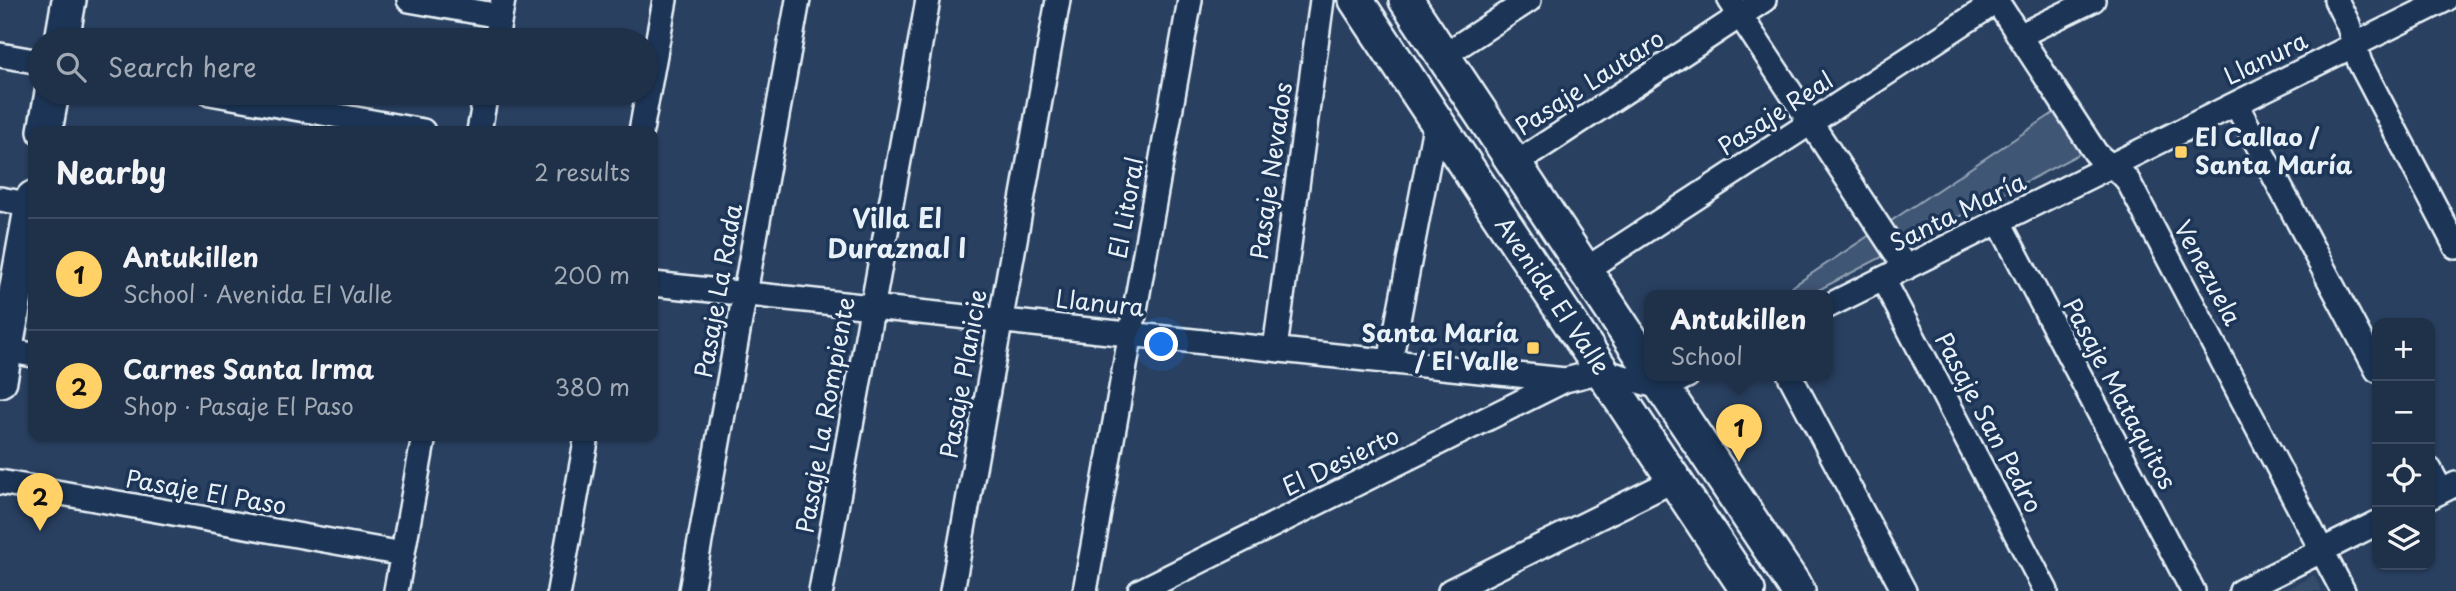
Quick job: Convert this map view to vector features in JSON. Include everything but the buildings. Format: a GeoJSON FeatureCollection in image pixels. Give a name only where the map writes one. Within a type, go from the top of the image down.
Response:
{"type":"FeatureCollection","features":[{"type":"Feature","properties":{"kind":"street"},"geometry":{"type":"LineString","coordinates":[[64,28],[69,0]]}},
{"type":"Feature","properties":{"kind":"street"},"geometry":{"type":"LineString","coordinates":[[409,0],[502,8],[498,28]]}},
{"type":"Feature","properties":{"kind":"street"},"geometry":{"type":"LineString","coordinates":[[658,38],[665,0]]}},
{"type":"Feature","properties":{"kind":"street","name":"Pasaje La Rada"},"geometry":{"type":"LineString","coordinates":[[691,591],[798,0]]}},
{"type":"Feature","properties":{"kind":"street","name":"Pasaje La Rompiente"},"geometry":{"type":"LineString","coordinates":[[821,591],[928,0]]}},
{"type":"Feature","properties":{"kind":"street","name":"Pasaje Planicie"},"geometry":{"type":"LineString","coordinates":[[952,591],[1058,0]]}},
{"type":"Feature","properties":{"kind":"street","name":"El Litoral"},"geometry":{"type":"LineString","coordinates":[[1085,591],[1190,0]]}},
{"type":"Feature","properties":{"kind":"street","name":"Pasaje Nevados"},"geometry":{"type":"LineString","coordinates":[[1275,349],[1322,0]]}},
{"type":"Feature","properties":{"kind":"street","name":"Avenida El Valle"},"geometry":{"type":"LineString","coordinates":[[1356,0],[1675,480],[1743,590]]}},
{"type":"Feature","properties":{"kind":"street","name":"Avenida El Valle"},"geometry":{"type":"LineString","coordinates":[[1406,0],[1585,270],[1644,350]]}},
{"type":"Feature","properties":{"kind":"street"},"geometry":{"type":"LineString","coordinates":[[1443,56],[1529,0]]}},
{"type":"Feature","properties":{"kind":"street","name":"Pasaje Lautaro"},"geometry":{"type":"LineString","coordinates":[[1515,163],[1735,8],[1764,0]]}},
{"type":"Feature","properties":{"kind":"street"},"geometry":{"type":"LineString","coordinates":[[2020,36],[2093,0]]}},
{"type":"Feature","properties":{"kind":"street"},"geometry":{"type":"LineString","coordinates":[[2336,0],[2348,24],[2360,63],[2456,247]]}},
{"type":"Feature","properties":{"kind":"street","name":"Llanura"},"geometry":{"type":"LineString","coordinates":[[2111,166],[2445,0]]}},
{"type":"Feature","properties":{"kind":"street","name":"Venezuela"},"geometry":{"type":"LineString","coordinates":[[1996,1],[2095,152],[2128,181],[2343,591]]}},
{"type":"Feature","properties":{"kind":"street","name":"Pasaje Real"},"geometry":{"type":"LineString","coordinates":[[1585,270],[1996,1]]}},
{"type":"Feature","properties":{"kind":"street"},"geometry":{"type":"LineString","coordinates":[[1735,8],[1906,268]]}},
{"type":"Feature","properties":{"kind":"street"},"geometry":{"type":"LineString","coordinates":[[0,55],[28,60]]}},
{"type":"Feature","properties":{"kind":"street"},"geometry":{"type":"LineString","coordinates":[[2236,104],[2372,361]]}},
{"type":"Feature","properties":{"kind":"street"},"geometry":{"type":"LineString","coordinates":[[46,126],[50,105]]}},
{"type":"Feature","properties":{"kind":"street"},"geometry":{"type":"LineString","coordinates":[[278,105],[396,126]]}},
{"type":"Feature","properties":{"kind":"street"},"geometry":{"type":"LineString","coordinates":[[481,126],[484,105]]}},
{"type":"Feature","properties":{"kind":"street"},"geometry":{"type":"LineString","coordinates":[[642,126],[646,105]]}},
{"type":"Feature","properties":{"kind":"street"},"geometry":{"type":"LineString","coordinates":[[1390,362],[1436,121]]}},
{"type":"Feature","properties":{"kind":"street","name":"Santa María"},"geometry":{"type":"LineString","coordinates":[[1833,304],[2111,166]]}},
{"type":"Feature","properties":{"kind":"street"},"geometry":{"type":"LineString","coordinates":[[10,358],[25,202]]}},
{"type":"Feature","properties":{"kind":"street","name":"Pasaje Mataquitos"},"geometry":{"type":"LineString","coordinates":[[1999,222],[2193,591]]}},
{"type":"Feature","properties":{"kind":"street","name":"Pasaje San Pedro"},"geometry":{"type":"LineString","coordinates":[[1883,279],[2046,591]]}},
{"type":"Feature","properties":{"kind":"street","name":"Llanura"},"geometry":{"type":"LineString","coordinates":[[658,284],[1565,380],[1602,371],[1644,375]]}},
{"type":"Feature","properties":{"kind":"street","name":"El Desierto"},"geometry":{"type":"LineString","coordinates":[[1140,591],[1565,380]]}},
{"type":"Feature","properties":{"kind":"street","name":"Avenida El Valle"},"geometry":{"type":"LineString","coordinates":[[1667,381],[1798,591]]}},
{"type":"Feature","properties":{"kind":"street"},"geometry":{"type":"LineString","coordinates":[[1793,381],[1904,591]]}},
{"type":"Feature","properties":{"kind":"street"},"geometry":{"type":"LineString","coordinates":[[396,591],[423,441]]}},
{"type":"Feature","properties":{"kind":"street"},"geometry":{"type":"LineString","coordinates":[[559,591],[586,441]]}},
{"type":"Feature","properties":{"kind":"street"},"geometry":{"type":"LineString","coordinates":[[1450,591],[1675,480]]}},
{"type":"Feature","properties":{"kind":"street","name":"Pasaje El Paso"},"geometry":{"type":"LineString","coordinates":[[0,482],[402,554]]}},
{"type":"Feature","properties":{"kind":"street"},"geometry":{"type":"LineString","coordinates":[[2241,591],[2372,526]]}},
{"type":"Feature","properties":{"kind":"shaded area"},"geometry":{"type":"Polygon","coordinates":[[[2055,112],[2083,152],[1818,290],[1787,290],[2055,112]]]}},
{"type":"Feature","properties":{"kind":"shaded area"},"geometry":{"type":"Polygon","coordinates":[[[2314,575],[2322,591],[2283,591],[2314,575]]]}},
{"type":"Feature","properties":{"kind":"place","name":"El Callao / Santa María"},"geometry":{"type":"Point","coordinates":[2181,152]}},
{"type":"Feature","properties":{"kind":"place","name":"Santa María / El Valle"},"geometry":{"type":"Point","coordinates":[1533,348]}},
{"type":"Feature","properties":{"kind":"place","name":"Antukillen"},"geometry":{"type":"Point","coordinates":[1739,462]}},
{"type":"Feature","properties":{"kind":"place","name":"Carnes Santa Irma"},"geometry":{"type":"Point","coordinates":[40,531]}},
{"type":"Feature","properties":{"kind":"district","name":"Villa El Duraznal I"},"geometry":{"type":"Point","coordinates":[897,234]}}]}
